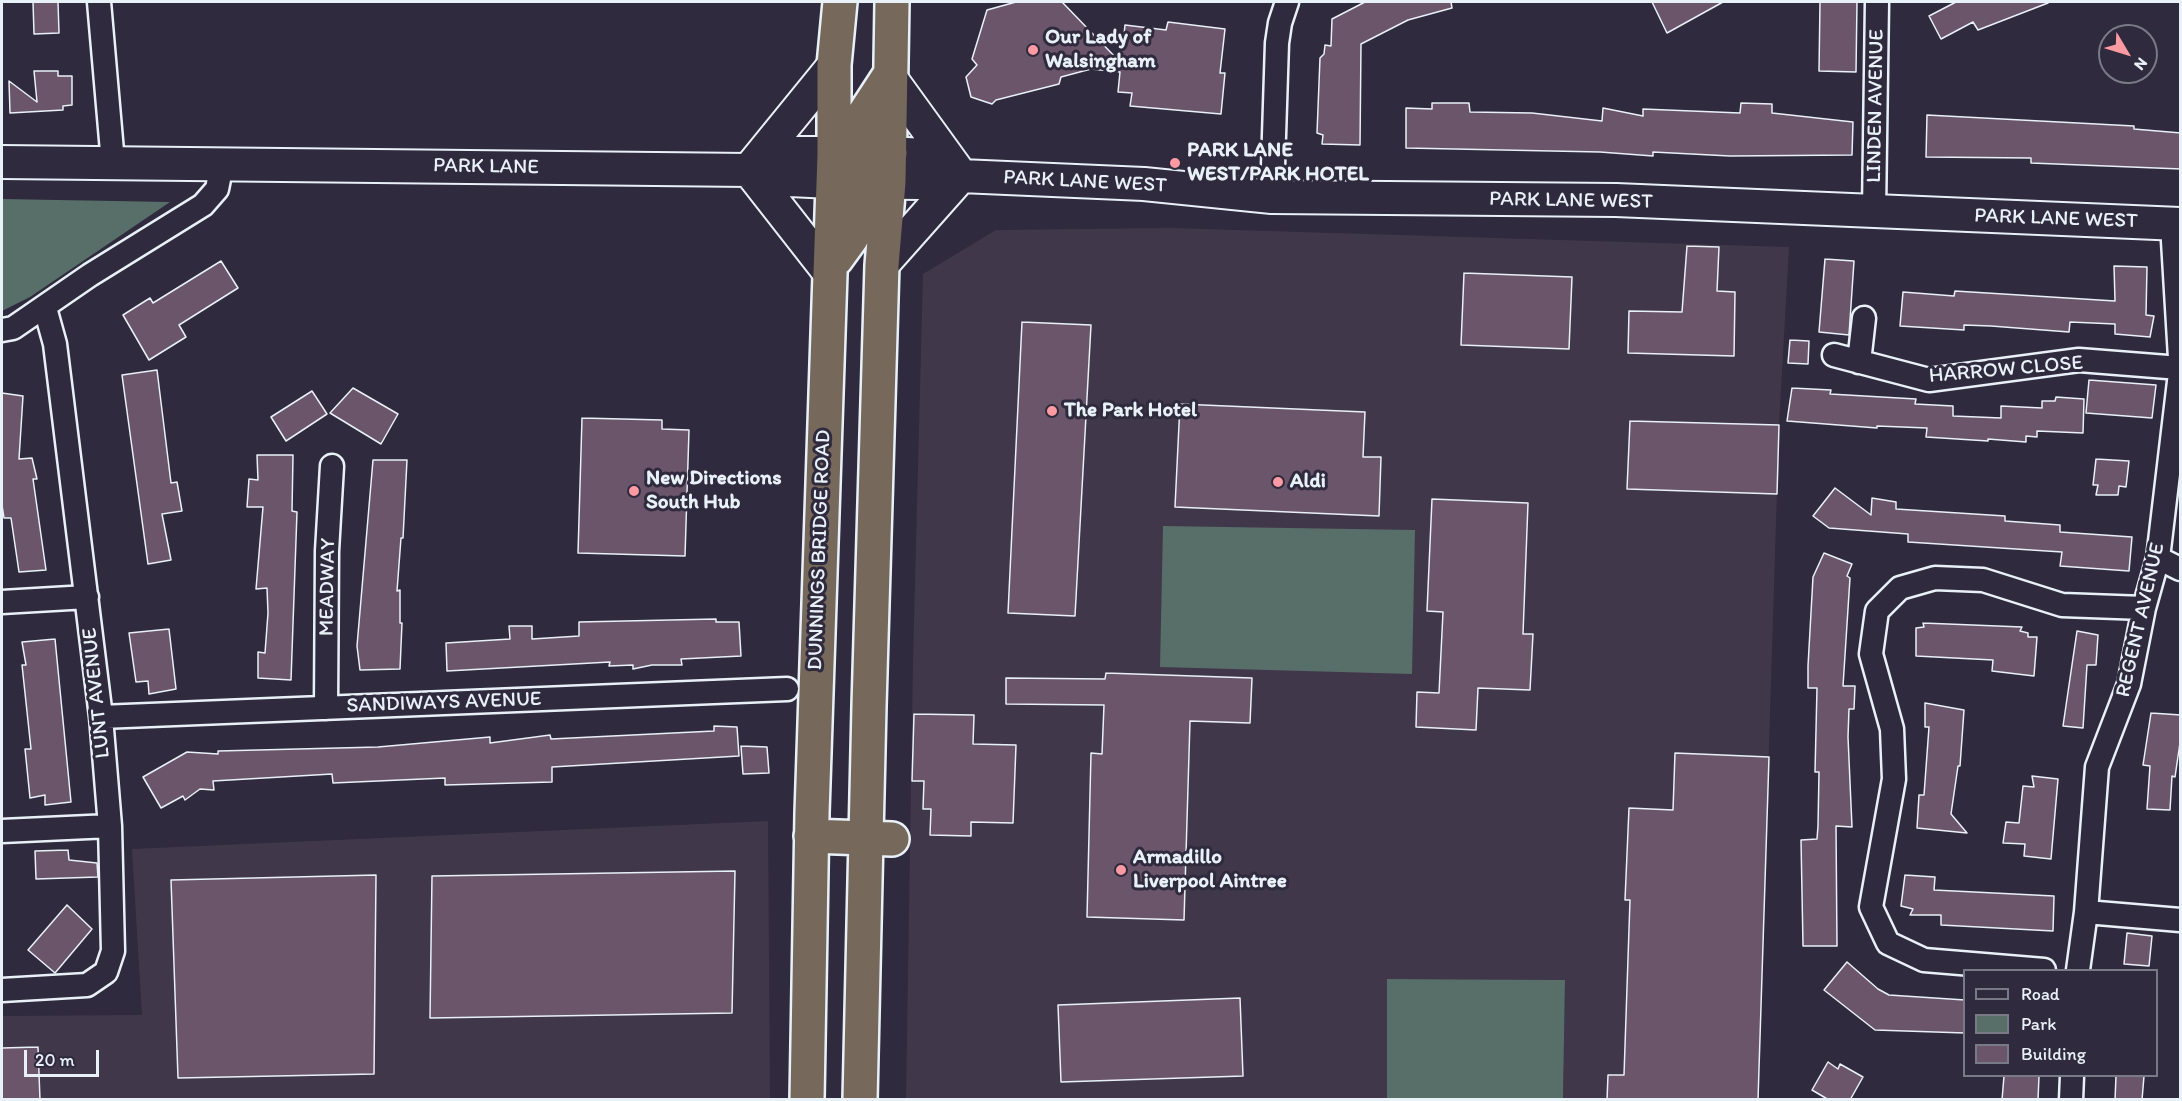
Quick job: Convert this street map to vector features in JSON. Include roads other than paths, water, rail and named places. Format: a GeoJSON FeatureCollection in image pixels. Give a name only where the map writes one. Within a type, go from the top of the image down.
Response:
{"type":"FeatureCollection","features":[{"type":"Feature","properties":{"kind":"highway","name":"DUNNINGS BRIDGE ROAD"},"geometry":{"type":"LineString","coordinates":[[840,2],[834,65],[882,265],[879,839],[860,1100]]}},
{"type":"Feature","properties":{"kind":"highway"},"geometry":{"type":"LineString","coordinates":[[859,168],[859,122],[889,76],[892,2]]}},
{"type":"Feature","properties":{"kind":"highway","name":"DUNNINGS BRIDGE ROAD"},"geometry":{"type":"LineString","coordinates":[[807,1100],[828,271],[859,168]]}},
{"type":"Feature","properties":{"kind":"highway"},"geometry":{"type":"LineString","coordinates":[[812,836],[879,839]]}},
{"type":"Feature","properties":{"kind":"street"},"geometry":{"type":"LineString","coordinates":[[99,2],[113,163]]}},
{"type":"Feature","properties":{"kind":"street"},"geometry":{"type":"LineString","coordinates":[[1272,197],[1277,43],[1287,2]]}},
{"type":"Feature","properties":{"kind":"street","name":"LINDEN AVENUE"},"geometry":{"type":"LineString","coordinates":[[1874,211],[1877,2]]}},
{"type":"Feature","properties":{"kind":"street"},"geometry":{"type":"LineString","coordinates":[[828,271],[749,170],[834,65]]}},
{"type":"Feature","properties":{"kind":"street"},"geometry":{"type":"LineString","coordinates":[[882,265],[961,176],[919,114],[889,76]]}},
{"type":"Feature","properties":{"kind":"street","name":"PARK LANE WEST"},"geometry":{"type":"LineString","coordinates":[[859,168],[923,154],[961,176],[1144,183],[1272,197],[1616,200],[2176,224]]}},
{"type":"Feature","properties":{"kind":"street","name":"PARK LANE"},"geometry":{"type":"LineString","coordinates":[[2,162],[749,170],[790,180],[859,168]]}},
{"type":"Feature","properties":{"kind":"street"},"geometry":{"type":"LineString","coordinates":[[2,330],[13,328],[90,275],[203,206],[218,189],[222,164]]}},
{"type":"Feature","properties":{"kind":"street"},"geometry":{"type":"LineString","coordinates":[[2176,224],[2181,358]]}},
{"type":"Feature","properties":{"kind":"street","name":"LUNT AVENUE"},"geometry":{"type":"LineString","coordinates":[[2,990],[87,985],[106,972],[113,951],[110,826],[101,717],[55,344],[45,308]]}},
{"type":"Feature","properties":{"kind":"street"},"geometry":{"type":"LineString","coordinates":[[1859,362],[1864,318]]}},
{"type":"Feature","properties":{"kind":"street","name":"HARROW CLOSE"},"geometry":{"type":"LineString","coordinates":[[1834,355],[1929,380],[2079,360],[2181,368]]}},
{"type":"Feature","properties":{"kind":"street","name":"REGENT AVENUE"},"geometry":{"type":"LineString","coordinates":[[2078,969],[2086,912],[2097,767],[2129,684],[2144,609],[2158,558],[2181,374]]}},
{"type":"Feature","properties":{"kind":"street","name":"MEADWAY"},"geometry":{"type":"LineString","coordinates":[[326,708],[327,551],[332,466]]}},
{"type":"Feature","properties":{"kind":"street"},"geometry":{"type":"LineString","coordinates":[[2158,558],[2181,569]]}},
{"type":"Feature","properties":{"kind":"street"},"geometry":{"type":"LineString","coordinates":[[2032,969],[1924,960],[1888,943],[1871,907],[1894,779],[1892,729],[1871,654],[1877,611],[1900,588],[1935,578],[1983,580],[2062,605],[2144,609]]}},
{"type":"Feature","properties":{"kind":"street"},"geometry":{"type":"LineString","coordinates":[[2,602],[87,597]]}},
{"type":"Feature","properties":{"kind":"street","name":"SANDIWAYS AVENUE"},"geometry":{"type":"LineString","coordinates":[[101,717],[787,689]]}},
{"type":"Feature","properties":{"kind":"street"},"geometry":{"type":"LineString","coordinates":[[2,831],[110,826]]}},
{"type":"Feature","properties":{"kind":"street"},"geometry":{"type":"LineString","coordinates":[[2086,912],[2181,920]]}},
{"type":"Feature","properties":{"kind":"street"},"geometry":{"type":"LineString","coordinates":[[2071,1100],[2072,1077]]}},
{"type":"Feature","properties":{"kind":"place","name":"Our Lady of Walsingham"},"geometry":{"type":"Point","coordinates":[1033,50]}},
{"type":"Feature","properties":{"kind":"place","name":"PARK LANE WEST/PARK HOTEL"},"geometry":{"type":"Point","coordinates":[1175,163]}},
{"type":"Feature","properties":{"kind":"place","name":"The Park Hotel"},"geometry":{"type":"Point","coordinates":[1052,411]}},
{"type":"Feature","properties":{"kind":"place","name":"Aldi"},"geometry":{"type":"Point","coordinates":[1278,482]}},
{"type":"Feature","properties":{"kind":"place","name":"New Directions South Hub"},"geometry":{"type":"Point","coordinates":[634,491]}},
{"type":"Feature","properties":{"kind":"place","name":"Armadillo Liverpool Aintree"},"geometry":{"type":"Point","coordinates":[1121,870]}}]}
